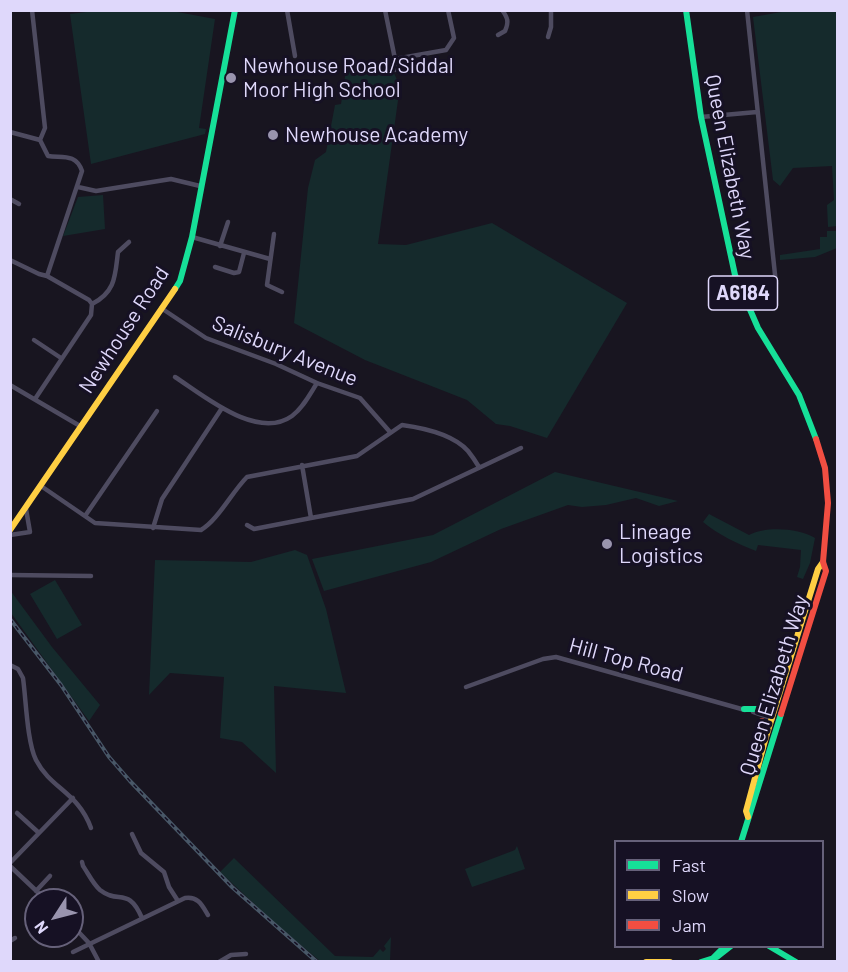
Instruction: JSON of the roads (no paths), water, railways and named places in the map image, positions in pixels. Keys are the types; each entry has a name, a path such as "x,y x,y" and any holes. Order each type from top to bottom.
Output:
{"main road":[{"name":"Newhouse Road","path":"10,530 180,281 192,237 235,10"},
{"name":"Queen Elizabeth Way","path":"686,10 701,117 735,275 758,328 799,395 825,468 828,503 823,562 826,571 742,840"},
{"name":"Queen Elizabeth Way","path":"748,817 746,811 765,737 818,569 823,562"},
{"path":"744,709 761,711 778,698"},
{"path":"762,721 765,726 765,737"},
{"path":"778,949 796,962"},
{"path":"701,962 712,959 724,950"},
{"path":"646,962 669,962"}],"street":[{"path":"32,10 45,128 40,140"},
{"path":"287,10 295,56"},
{"path":"385,10 395,70"},
{"path":"394,59 446,50 454,38 448,10"},
{"path":"502,10 508,18 505,31 507,38"},
{"path":"548,37 551,27 551,10"},
{"path":"747,10 776,284"},
{"path":"498,35 505,31"},
{"path":"701,117 757,112"},
{"path":"10,132 40,140 48,156 68,156 80,164 82,171 47,276"},
{"path":"78,187 96,191 171,179 200,186"},
{"path":"10,199 19,204"},
{"path":"220,246 228,222"},
{"path":"274,234 267,285 282,292"},
{"path":"192,237 270,259"},
{"path":"92,304 102,298 116,278 118,255 129,242"},
{"path":"112,251 118,255"},
{"path":"215,267 234,273 239,272 244,253"},
{"path":"10,260 47,276 89,300 92,304 91,315 35,399"},
{"name":"Salisbury Avenue","path":"160,308 206,338 360,399 390,432"},
{"path":"34,340 61,358"},
{"path":"175,376 222,408 256,422 268,424 280,422 293,415 317,383"},
{"path":"10,385 80,426"},
{"path":"153,528 162,499 222,408"},
{"path":"85,516 156,411"},
{"path":"41,486 95,523 201,530 210,525 234,490 247,477 357,456 402,425 422,428 453,440 468,450 479,467"},
{"path":"247,525 254,529 413,499 521,448"},
{"path":"302,465 311,518"},
{"name":"Newhouse Road","path":"10,535 30,532 26,509"},
{"path":"10,575 91,576"},
{"name":"Hill Top Road","path":"466,687 543,658 556,657 744,709 779,724"},
{"path":"10,665 20,672 23,678 32,750 37,762 82,808 91,828"},
{"name":"Hill Top Road","path":"744,709 762,721 771,721"},
{"path":"33,888 10,864 73,798"},
{"path":"17,813 39,833"},
{"path":"132,834 141,853 164,872 169,887 178,901"},
{"path":"82,862 98,888 108,894 129,899 136,906 142,918"},
{"path":"39,888 50,876"},
{"path":"74,952 189,897 195,898 208,915"},
{"path":"84,938 99,962"},
{"path":"219,962 231,955 246,954"}],"railway":[{"path":"10,619 61,685 109,757 130,781 232,887 317,962"}],"place":[{"name":"Newhouse Road/Siddal Moor High School","path":"231,78"},
{"name":"Newhouse Academy","path":"273,135"},
{"name":"Lineage Logistics","path":"607,544"}]}
